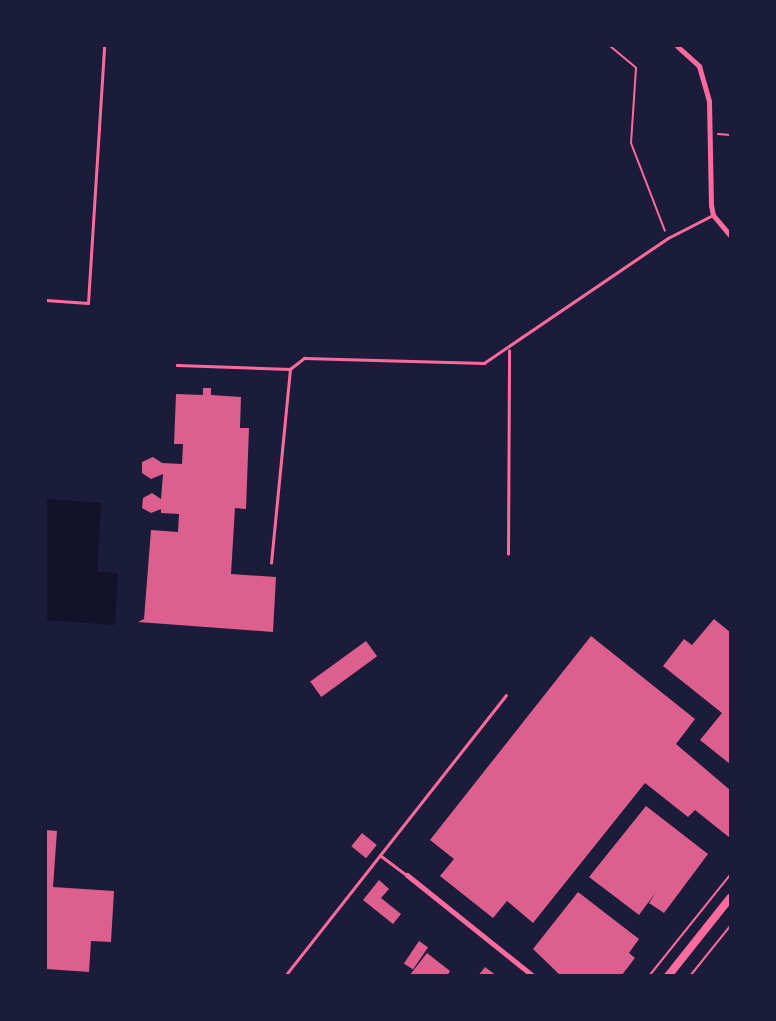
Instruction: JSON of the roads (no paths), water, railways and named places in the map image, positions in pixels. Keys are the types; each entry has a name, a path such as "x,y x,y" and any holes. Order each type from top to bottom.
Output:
{"main road":[{"path":"668,975 730,898"}],"street":[{"path":"677,46 699,66 709,101 713,215 730,235"},
{"path":"407,875 533,975"}],"lane":[{"path":"46,300 88,303 104,46"},
{"path":"177,365 290,369 304,358 484,363 509,349 668,238 713,215"},
{"path":"509,349 509,554"},
{"path":"271,563 290,369"},
{"path":"285,975 506,695"},
{"path":"380,855 407,875"}]}
